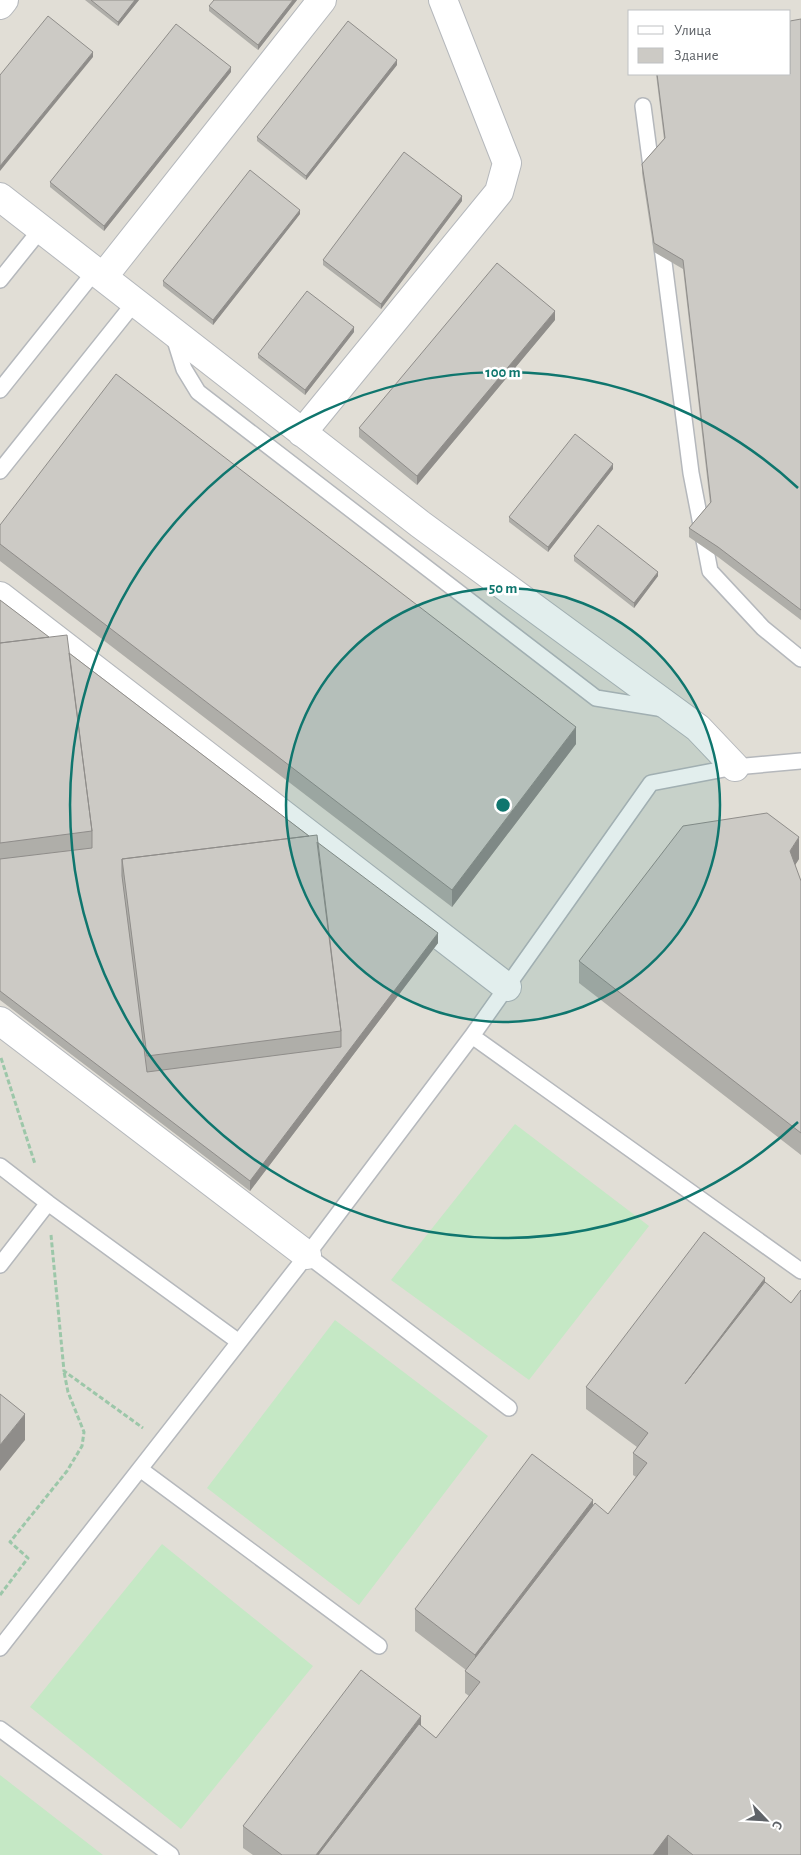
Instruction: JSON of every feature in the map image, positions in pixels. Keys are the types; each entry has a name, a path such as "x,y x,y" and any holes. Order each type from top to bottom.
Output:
{"street":[{"path":"0,6 4,0"},
{"path":"99,274 322,0"},
{"path":"302,432 498,192 507,162 443,0"},
{"path":"0,197 420,524 698,728 735,767"},
{"path":"0,596 507,987"},
{"path":"0,1021 307,1254"}],"lane":[{"path":"643,106 654,186"},
{"path":"659,225 691,473 710,571 763,628 801,659"},
{"path":"0,280 41,229"},
{"path":"0,390 99,274"},
{"path":"0,471 135,302"},
{"path":"172,330 184,368 198,392 596,698 675,711"},
{"path":"0,1648 307,1254 472,1036 652,783 735,767 801,761"},
{"path":"472,1036 801,1271"},
{"path":"0,1166 239,1342"},
{"path":"0,1265 48,1203"},
{"path":"307,1254 509,1408"},
{"path":"140,1469 379,1646"},
{"path":"0,1729 171,1855"}],"path":[{"path":"0,1055 48,1203 64,1371 68,1392 84,1432 82,1446 68,1471 10,1542 28,1558 0,1594"},
{"path":"64,1371 161,1442"}],"shaded area":[{"path":"0,0 801,0 801,1855 0,1855"}],"green space":[{"path":"515,1124 649,1226 529,1380 391,1280"},
{"path":"335,1320 488,1436 359,1605 207,1488"},
{"path":"162,1544 313,1666 181,1829 30,1707"},
{"path":"0,1775 103,1855 0,1855"}],"building":[{"path":"91,0 135,0 118,22"},
{"path":"214,0 293,0 258,45 209,6"},
{"path":"48,16 93,52 0,166 0,75"},
{"path":"801,19 801,610 718,547 689,528 711,502 683,260 654,243 642,164 665,138 657,75 791,75 791,21"},
{"path":"348,21 397,60 306,176 257,137"},
{"path":"176,24 231,67 104,226 50,182"},
{"path":"404,152 462,196 381,304 323,260"},
{"path":"250,170 300,210 213,320 163,281"},
{"path":"497,263 555,311 417,476 359,428"},
{"path":"307,291 354,327 305,390 258,354"},
{"path":"116,374 576,727 452,890 0,544 0,525"},
{"path":"575,434 613,464 548,547 509,517"},
{"path":"598,525 658,572 634,603 574,556"},
{"path":"0,600 49,637 0,643"},
{"path":"67,635 92,831 0,843 0,643"},
{"path":"69,653 309,836 122,859 122,876 147,1072 341,1047 341,1031 317,842 438,933 250,1181 0,991 0,859 92,848 92,831"},
{"path":"767,813 799,837 790,851 801,881 801,1133 579,961 683,826"},
{"path":"317,835 341,1031 147,1056 122,859"},
{"path":"704,1232 765,1278 685,1384 765,1282 791,1303 801,1290 801,1855 693,1855 668,1835 653,1855 318,1855 419,1724 436,1738 480,1682 465,1671 595,1503 608,1514 647,1463 633,1453 648,1433 586,1387"},
{"path":"0,1394 25,1414 0,1445"},
{"path":"532,1454 593,1500 475,1655 415,1609"},
{"path":"361,1670 421,1716 316,1855 282,1855 243,1826"}]}
